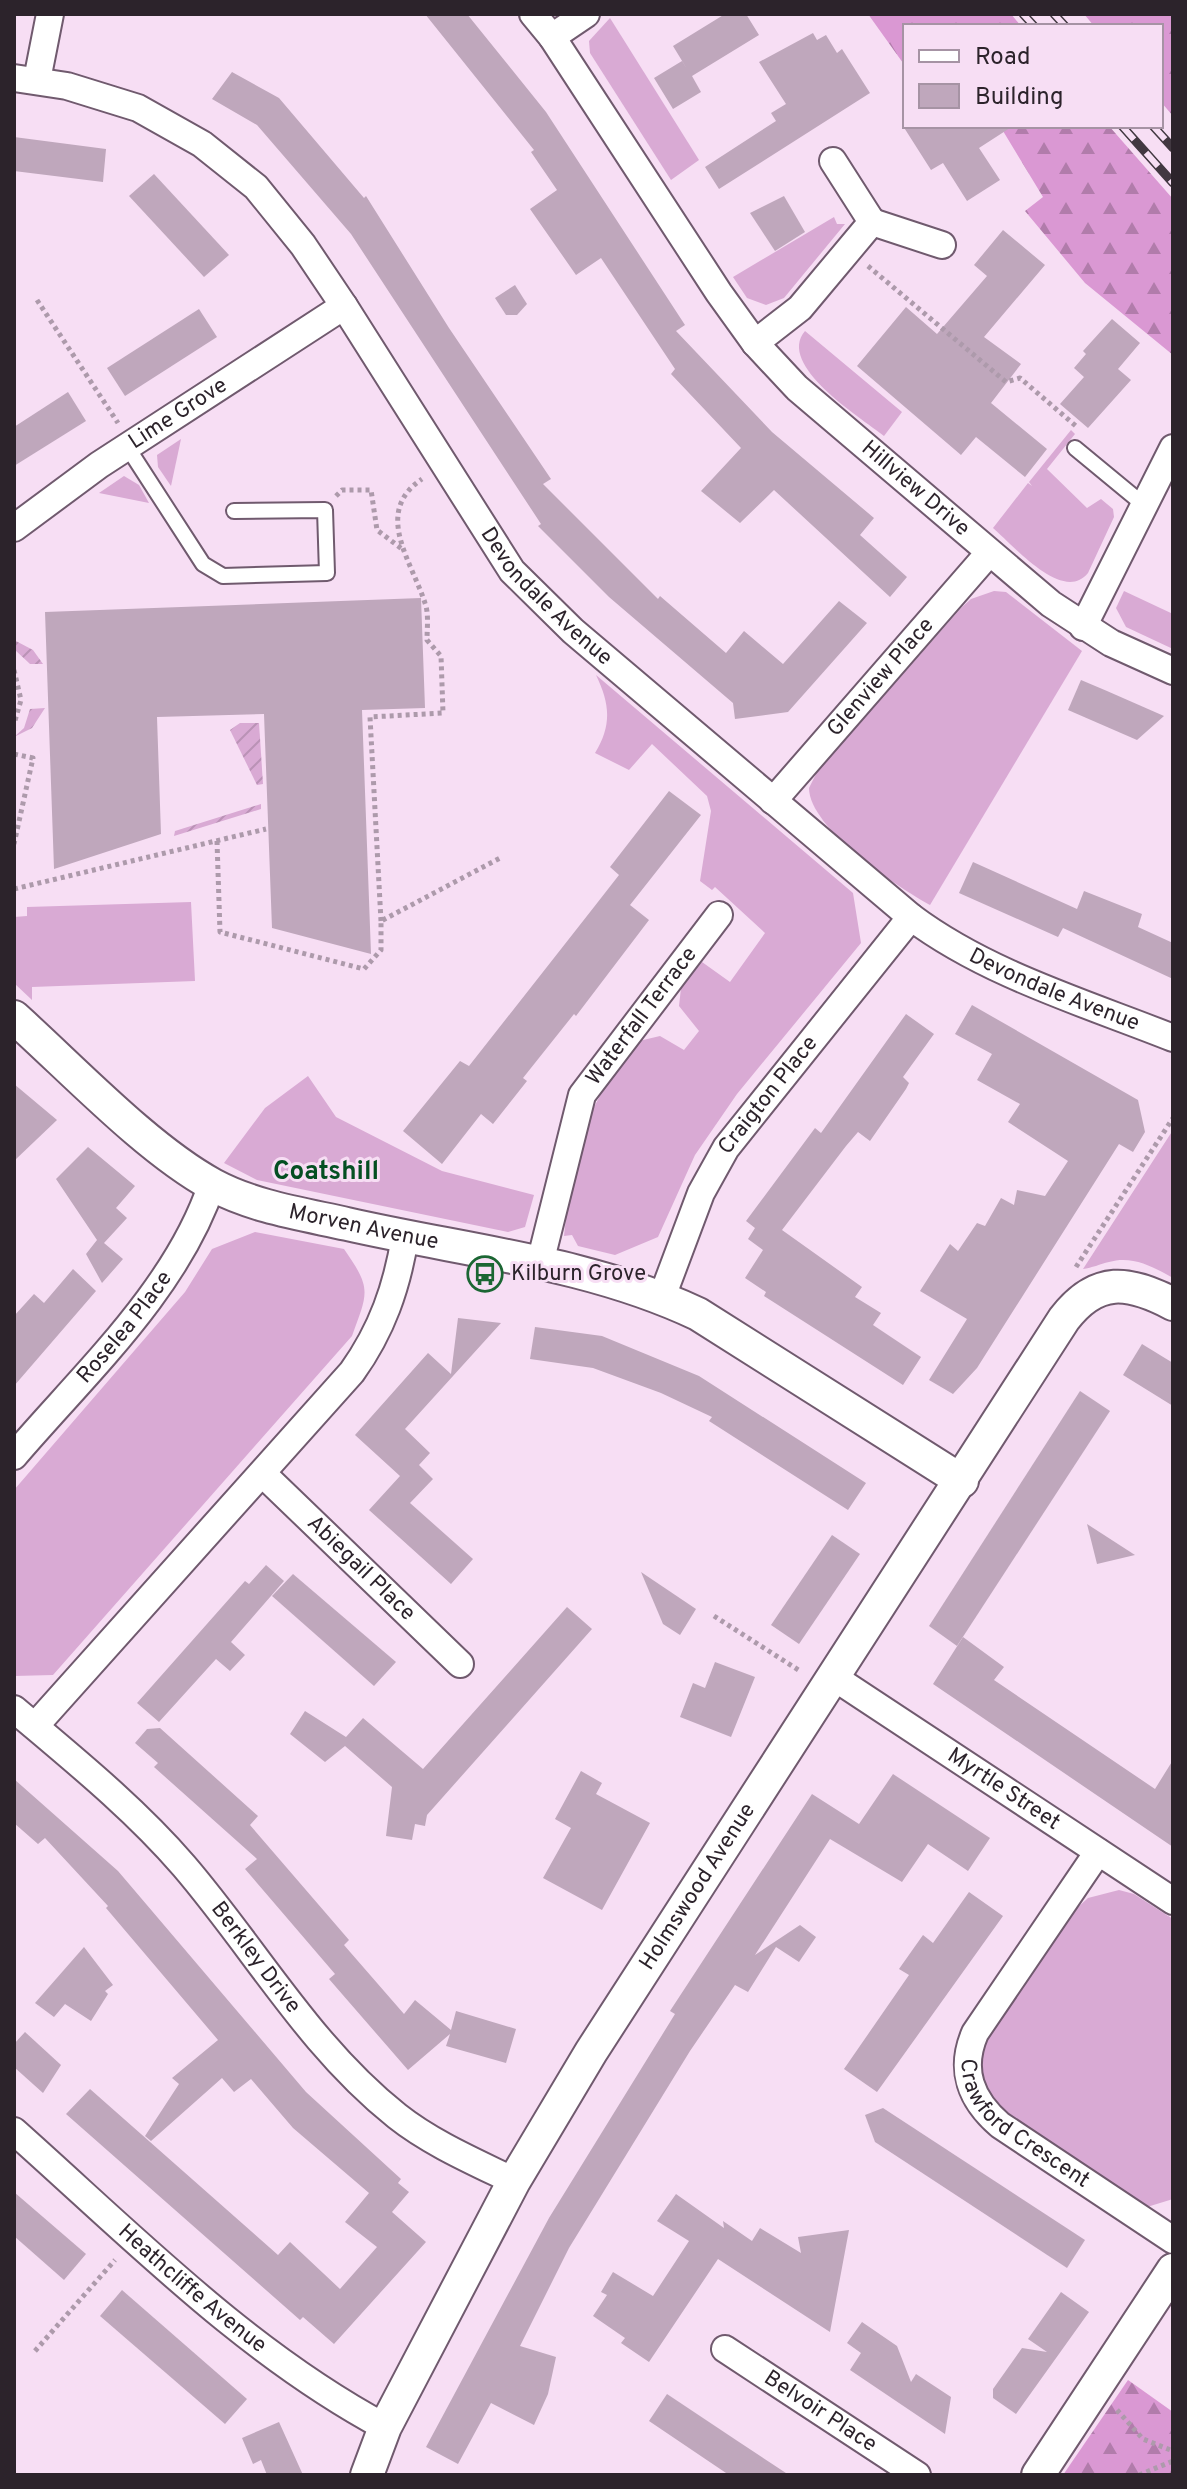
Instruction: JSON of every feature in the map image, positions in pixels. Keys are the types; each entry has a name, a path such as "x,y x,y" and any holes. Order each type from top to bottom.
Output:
{"street":[{"path":"25,79 50,14"},
{"name":"Hillview Drive","path":"533,14 552,37 719,293 755,343 797,388 989,553 1083,627 1173,671"},
{"path":"552,37 586,14"},
{"name":"Devondale Avenue","path":"25,79 80,89 138,108 172,125 222,159 278,211 344,306 512,571 573,631 911,917 941,939 982,959 1173,1038"},
{"path":"833,161 872,222 942,245"},
{"path":"755,343 800,308 872,222"},
{"name":"Lime Grove","path":"14,528 42,504 344,306"},
{"path":"1083,627 1173,448"},
{"name":"Glenview Place","path":"773,801 989,553"},
{"name":"Waterfall Terrace","path":"540,1263 582,1095 719,915"},
{"name":"Craigton Place","path":"662,1297 701,1193 726,1148 911,917"},
{"name":"Morven Avenue","path":"14,1017 173,1158 212,1184 271,1207 592,1274 662,1297 698,1314 962,1481"},
{"name":"Roselea Place","path":"14,1456 160,1285 186,1248 212,1184"},
{"path":"35,1726 263,1474 371,1345 386,1314 405,1237"},
{"name":"Holmswood Avenue","path":"367,2475 385,2427 514,2181 669,1928 831,1683 1064,1319 1075,1305 1105,1288 1125,1285 1143,1289 1173,1304"},
{"name":"Abiegail Place","path":"263,1474 460,1664"},
{"name":"Myrtle Street","path":"831,1683 1173,1901"},
{"name":"Berkley Drive","path":"14,1709 136,1817 184,1866 291,2008 342,2067 399,2118 514,2181"},
{"name":"Crawford Crescent","path":"1098,1852 975,2033 967,2050 968,2080 984,2111 1000,2125 1173,2240"},
{"name":"Heathcliffe Avenue","path":"14,2131 270,2354 385,2427"},
{"path":"1038,2475 1173,2270"},
{"name":"Belvoir Place","path":"725,2349 917,2475"}],"lane":[{"path":"130,446 203,564 223,576 327,573 325,510 234,511"},
{"path":"1075,448 1144,505"}],"path":[{"path":"849,250 1006,382 1020,378 1086,435 1075,448"},
{"path":"37,300 130,446"},
{"path":"217,841 220,932 364,969 381,950 370,717 443,713 441,656 427,640 427,606 403,549 398,507 406,490 422,479"},
{"path":"325,510 342,490 371,490 377,530 403,549"},
{"path":"14,670 21,700 14,724"},
{"path":"14,754 33,758 14,844"},
{"path":"14,889 266,829"},
{"path":"381,921 502,857"},
{"path":"1072,1273 1173,1118"},
{"path":"714,1616 831,1683"},
{"path":"35,2351 134,2238"},
{"path":"1097,2386 1143,2439 1173,2451"},
{"path":"1139,2475 1173,2461"}],"shaded area":[{"path":"610,18 699,160 671,180 590,53 589,41"},
{"path":"834,217 837,224 845,224 784,298 766,305 747,298 733,277"},
{"path":"805,331 902,412 884,436 841,403 811,374 802,359 799,344"},
{"path":"1071,430 1075,434 1047,469 1087,508 1101,499 1113,509 1114,517 1088,573 1078,581 1066,582 1039,569 993,528 1028,483 1032,486 1029,482"},
{"path":"181,439 171,486 158,467 157,455"},
{"path":"124,476 139,485 149,503 99,493"},
{"path":"994,591 1006,592 1082,651 930,905 877,871 839,838 823,821 813,804 809,788 818,770 962,607 971,599"},
{"path":"1124,591 1173,614 1173,649 1126,627 1116,608"},
{"path":"14,640 33,650 43,664 30,664 14,649"},
{"path":"596,675 853,893 861,943 737,1094 695,1155 658,1237 615,1255 578,1246 572,1235 564,1236 567,1208 592,1111 607,1082 639,1041 660,1036 684,1050 699,1031 679,1006 681,988 702,962 730,982 765,933 715,887 712,890 700,881 711,811 707,796 652,744 629,770 595,753 604,733 607,714"},
{"path":"45,708 32,728 14,737 24,728 30,709"},
{"path":"240,723 259,723 263,784 257,785 230,730"},
{"path":"261,804 261,809 174,836 175,831"},
{"path":"191,902 195,981 32,987 32,1000 14,983 14,917 27,916 27,907"},
{"path":"308,1076 336,1117 442,1171 534,1195 525,1227 508,1232 257,1180 224,1163 265,1108"},
{"path":"1173,1130 1173,1278 1150,1266 1126,1260 1083,1269"},
{"path":"255,1232 344,1249 359,1273 364,1291 352,1336 53,1675 14,1676 14,1490 185,1292 212,1249"},
{"path":"1119,1890 1134,1894 1173,1919 1173,2199 1147,2207 994,2106 984,2095 979,2052 1076,1909 1088,1898"}],"green space":[{"path":"868,14 1011,14 1019,24 903,24 903,63"},
{"path":"1084,14 1173,14 1173,116 1163,104 1163,24 1092,24"},
{"path":"1001,128 1111,128 1173,199 1173,355 1085,283 1025,211 1043,197"},
{"path":"1128,2380 1173,2412 1173,2475 1063,2475"}],"building":[{"path":"425,14 467,14 546,112 685,325 676,331 772,432 874,518 860,535 907,577 890,597 774,490 740,523 701,491 741,448 671,374 675,369 601,258 576,275 530,209 557,190 531,152 534,150"},
{"path":"725,14 746,14 759,35 692,76 701,92 673,109 654,78 682,61 687,69 673,46"},
{"path":"813,33 817,40 826,35 837,53 842,49 870,93 719,189 705,167 776,121 771,113 786,104 759,62"},
{"path":"232,72 279,98 364,198 366,196 449,328 551,479 543,484 658,599 660,596 726,653 744,631 783,664 839,601 867,623 788,712 735,719 733,703 609,597 538,526 541,524 351,234 257,125 212,99"},
{"path":"904,128 1010,128 979,148 1000,180 967,201 943,163 931,170"},
{"path":"14,137 106,149 103,182 14,171"},
{"path":"154,174 229,255 204,277 129,196"},
{"path":"784,196 805,232 775,251 750,213"},
{"path":"1003,230 1045,265 984,337 1021,364 991,403 1047,449 1025,477 976,437 961,455 857,366 906,307 937,334 987,276 974,265"},
{"path":"515,285 527,304 517,315 506,315 495,298"},
{"path":"199,309 217,337 125,396 107,368"},
{"path":"1112,319 1140,343 1118,369 1131,380 1088,428 1060,404 1084,377 1074,368 1086,354 1083,351"},
{"path":"68,392 86,421 14,466 14,427"},
{"path":"421,598 425,708 362,710 371,954 272,928 264,714 157,717 161,834 54,869 45,612"},
{"path":"1081,680 1164,716 1137,740 1068,710"},
{"path":"669,791 701,815 630,905 649,920 576,1016 574,1014 523,1078 527,1081 493,1124 481,1114 442,1164 403,1131 460,1061 469,1066 594,907 619,875 610,867"},
{"path":"973,862 1077,909 1084,891 1142,914 1138,927 1173,943 1173,979 1063,928 1058,937 959,893"},
{"path":"972,1005 1138,1100 1145,1132 1133,1152 1119,1144 977,1368 953,1394 929,1380 967,1319 920,1291 950,1244 958,1251 977,1223 985,1226 1001,1198 1014,1205 1017,1190 1045,1196 1068,1161 1008,1122 1020,1104 977,1080 992,1054 955,1034"},
{"path":"906,1014 934,1034 903,1077 909,1083 906,1089 870,1141 858,1132 782,1230 862,1287 855,1297 881,1313 873,1325 921,1357 903,1385 764,1296 766,1292 745,1278 763,1250 748,1239 755,1228 746,1221 815,1128 821,1133"},
{"path":"14,1084 57,1120 14,1161"},
{"path":"88,1147 135,1186 116,1208 127,1218 104,1243 123,1259 102,1283 86,1254 97,1240 56,1179"},
{"path":"73,1269 96,1291 14,1386 14,1316 34,1294 44,1303"},
{"path":"458,1318 501,1323 405,1429 430,1453 419,1465 433,1479 410,1503 473,1559 451,1584 369,1510 400,1476 355,1435 428,1353 451,1374"},
{"path":"535,1327 602,1336 699,1376 866,1483 848,1510 709,1421 712,1417 661,1393 593,1368 530,1359"},
{"path":"1142,1344 1173,1363 1173,1406 1123,1375"},
{"path":"1080,1391 1110,1411 957,1646 929,1626"},
{"path":"1087,1524 1135,1555 1097,1564"},
{"path":"832,1535 860,1554 799,1644 771,1625"},
{"path":"266,1565 284,1581 231,1642 245,1655 230,1671 216,1659 159,1722 137,1703 245,1581 249,1584"},
{"path":"641,1572 696,1609 680,1635 663,1624"},
{"path":"293,1574 396,1662 374,1686 272,1596"},
{"path":"567,1607 592,1629 427,1815 425,1826 415,1824 412,1840 386,1836 392,1787 345,1746 325,1762 290,1734 305,1711 346,1737 363,1718 423,1769"},
{"path":"963,1637 1004,1667 994,1680 1155,1789 1173,1760 1173,1847 933,1684"},
{"path":"715,1662 755,1677 731,1737 680,1717 693,1683 705,1688"},
{"path":"160,1728 258,1816 250,1825 349,1940 344,1945 404,2014 415,2000 451,2030 456,2011 516,2029 506,2063 446,2046 450,2034 408,2070 329,1979 335,1974 245,1869 257,1859 154,1767 158,1763 135,1743 147,1729"},
{"path":"581,1771 602,1783 596,1794 650,1823 602,1910 543,1878 571,1828 555,1819"},
{"path":"893,1774 990,1838 968,1871 928,1844 902,1882 830,1839 755,1955 800,1925 816,1937 799,1962 776,1947 748,1992 735,1985 690,2051 569,2248 520,2346 556,2357 548,2394 534,2425 491,2403 458,2464 426,2447 549,2218 675,2014 670,2011 812,1794 859,1824"},
{"path":"14,1779 118,1871 306,2092 401,2179 398,2183 409,2192 392,2212 426,2242 334,2344 303,2317 300,2320 66,2114 90,2089 278,2255 290,2242 340,2289 377,2247 345,2222 369,2193 293,2128 251,2079 234,2092 222,2078 151,2141 145,2136 179,2084 172,2078 218,2040 106,1908 108,1906 45,1838 38,1844 14,1823"},
{"path":"969,1892 1003,1916 877,2092 844,2069 909,1975 899,1969 923,1935 933,1943"},
{"path":"84,1947 113,1985 105,1991 108,1994 91,2021 65,2004 54,2017 35,2003"},
{"path":"25,2032 61,2065 43,2093 14,2067 14,2044"},
{"path":"883,2108 1085,2240 1067,2268 875,2142 865,2115"},
{"path":"14,2192 86,2254 64,2280 14,2236"},
{"path":"676,2194 724,2228 723,2221 752,2241 760,2228 801,2253 798,2237 849,2230 830,2332 718,2259 649,2362 621,2343 625,2338 593,2316 607,2295 601,2292 613,2272 653,2296 689,2241 657,2221"},
{"path":"122,2290 247,2399 225,2424 100,2316"},
{"path":"1061,2292 1089,2312 1016,2414 993,2398 993,2389 1022,2348 1047,2352 1028,2339"},
{"path":"862,2322 897,2346 911,2382 916,2374 951,2397 945,2434 850,2370 861,2353 847,2343"},
{"path":"667,2394 789,2475 729,2475 649,2421"},
{"path":"279,2422 303,2475 267,2475 261,2460 253,2464 242,2438"}],"railway":[{"path":"1023,14 1032,24"},
{"path":"1054,14 1063,24"},
{"path":"1124,128 1173,183"},
{"path":"1155,128 1173,148"}],"place":[{"name":"Kilburn Grove","path":"485,1274"}],"district":[{"name":"Coatshill","path":"326,1172"}]}
